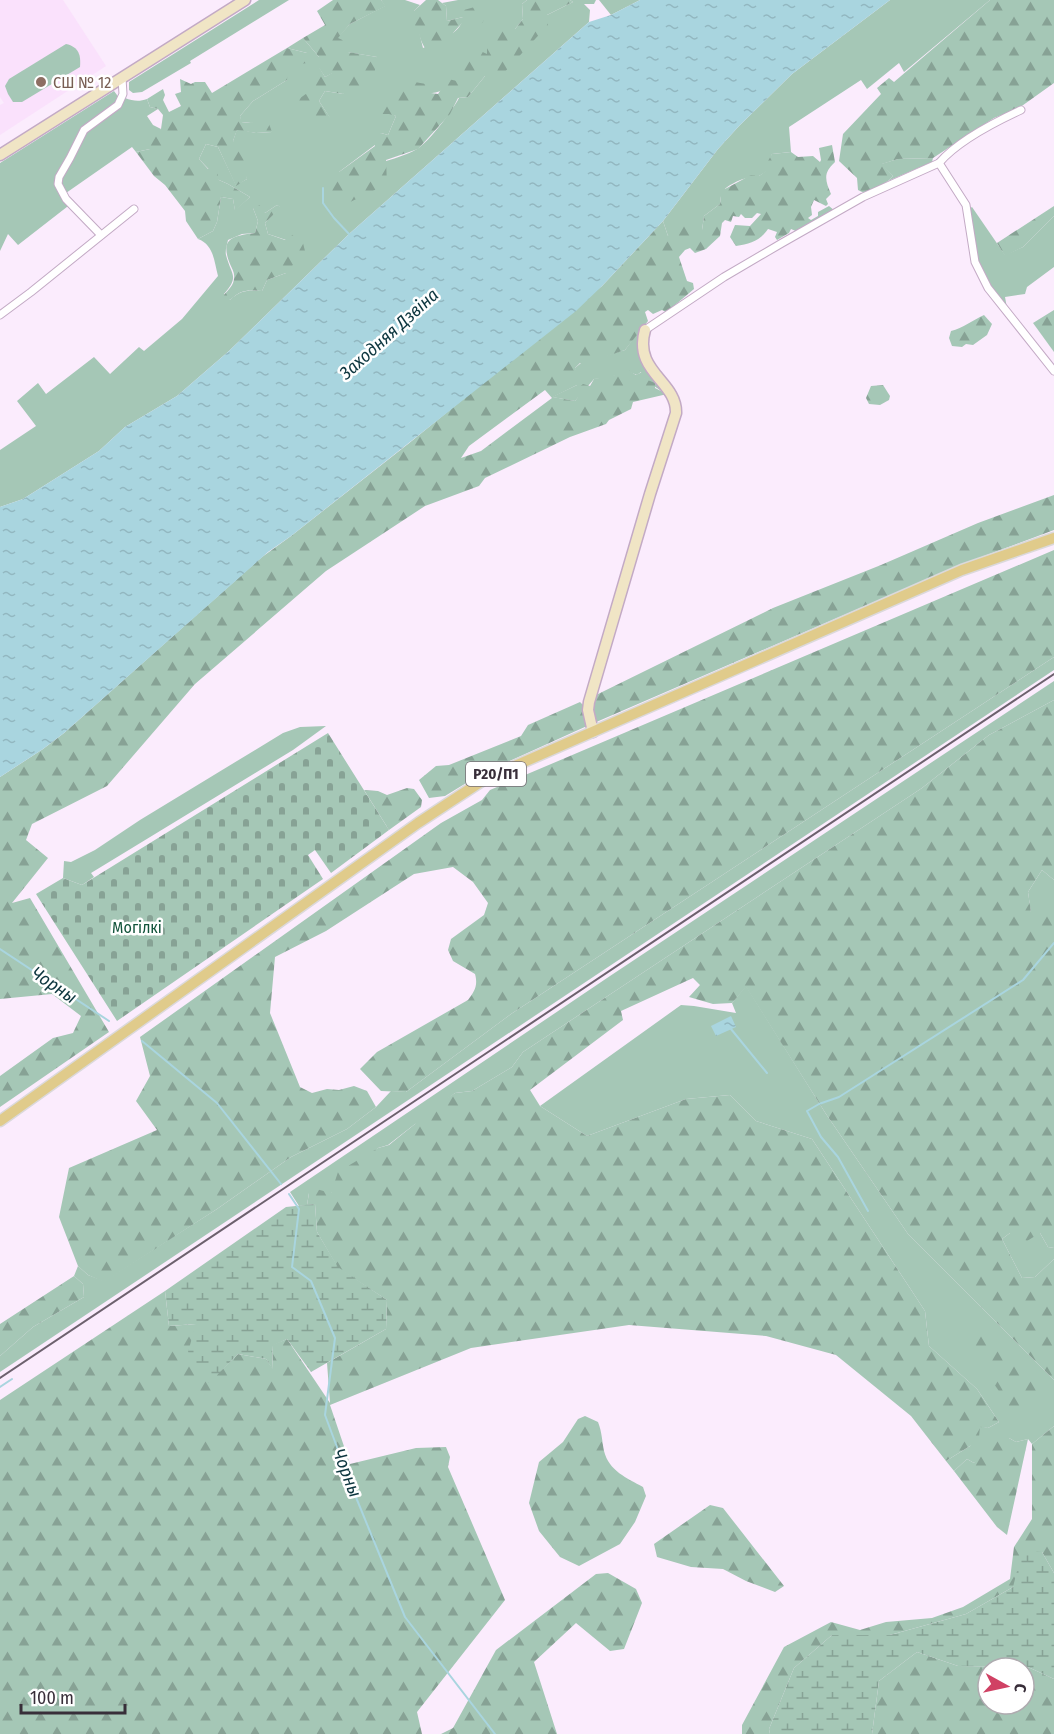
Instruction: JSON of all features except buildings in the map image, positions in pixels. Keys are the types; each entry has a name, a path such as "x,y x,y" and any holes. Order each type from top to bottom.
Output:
{"main road":[{"name":"Р20/П1","path":"0,1121 433,813 485,779 962,570 1054,538"}],"street":[{"path":"0,155 245,0"},
{"path":"101,235 66,199 58,184 59,177 84,130 118,105 123,94 122,78"},
{"path":"593,732 588,710 589,702 676,413 672,394 650,368 645,356 643,339 645,330 724,277 782,243 863,198 939,163 946,154 997,121 1021,110"},
{"path":"939,163 966,205 975,262 988,288 1054,371"},
{"path":"0,315 134,209"}],"shaded area":[{"name":"СШ № 12","path":"0,0 63,0 106,66 0,135 0,105 4,103 0,97"}],"green space":[{"path":"259,0 289,0 142,92 133,93 129,90 129,82"},
{"path":"333,0 381,0 386,6 350,24 338,38 349,43 348,52 377,57 373,83 343,94 325,91 319,101 330,118 332,127 326,131 297,109 296,101 310,91 304,87 302,79 319,67 325,77 332,73 329,66 339,57 319,57 303,38 325,25 317,11"},
{"path":"381,0 405,0 420,5 414,11 423,48 448,37 461,23 463,17 447,21 446,6 442,3 458,0 527,0 522,4 523,19 487,56 450,86 382,114 389,113 396,116 388,135 381,133 375,145 339,172 389,160 417,149 440,126 459,98 468,97 485,76 547,15 573,2 570,0 596,0 594,4 584,4 590,10 589,22 349,234 229,351 177,396 125,427 99,451 23,499 0,507 0,450 36,426 17,401 38,383 46,394 94,357 110,374 139,347 144,351 182,319 218,276 210,249 198,239 213,231 217,222 221,197 233,199 235,210 250,197 219,180 199,159 206,144 218,147 236,185 247,179 233,141 237,129 256,133 272,132 251,122 241,123 240,116 253,101 287,80 287,66 307,53 287,48 303,38 319,57 340,57 333,73 325,77 319,68 311,91 330,118 319,101 325,91 343,94 377,57 347,52 337,38 350,24 385,6","holes":["277,205 280,207 265,223 268,234 286,240 286,273 267,280 262,291 245,291 230,300 224,294 233,279 226,253 228,240 242,234 255,233 258,221 253,208 265,213"]},
{"path":"426,0 438,0 446,6 447,21 463,17 464,10 478,6 485,10 483,22 473,30 467,29 462,23 453,33 451,46 442,51 430,53 426,50 412,21 414,11"},
{"path":"527,0 570,0 573,2 547,15 548,25 500,77 485,76 468,97 458,98 450,114 418,149 386,160 387,184 342,206 330,208 323,199 339,172 375,146 374,136 381,133 388,135 396,116 382,114 378,109 384,95 409,81 426,84 431,93 438,94 448,79 457,81 457,73 476,49 487,54 487,42 507,27 515,29 523,19 522,4"},
{"path":"599,0 640,0 611,15"},
{"path":"890,0 990,0 904,72 899,63 867,89 861,80 789,127 791,152 772,154 767,171 727,187 722,194 720,204 704,216 702,230 668,236 663,221 718,149 739,126 792,74"},
{"path":"990,0 1054,0 1054,83 1019,108 994,118 933,158 898,159 882,164 893,176 866,194 858,190 857,178 839,161 843,134 881,94 877,88 889,78 894,82"},
{"path":"66,44 74,47 78,52 80,67 22,102 13,102 5,86 9,79"},
{"path":"287,48 307,53 307,63 288,66 287,80 253,101 240,116 242,123 269,124 272,132 256,133 237,130 233,141 244,150 247,179 236,186 218,147 206,144 199,159 208,169 216,167 219,180 250,197 235,211 233,199 221,197 217,222 213,231 198,239 186,221 185,211 136,152 150,149 147,139 161,129 163,115 158,109 150,107 147,99 163,89 165,95 163,100 169,112 181,106 175,94 181,92 180,79 191,84 205,82 212,93"},
{"path":"114,91 123,103 125,98 136,101 147,99 150,107 158,109 147,116 153,125 161,129 150,149 136,152 132,147 66,193 72,203 18,245 8,234 0,251 0,163"},
{"path":"832,145 835,162 828,170 826,177 831,194 826,199 828,204 826,206 814,200 811,207 812,215 808,218 811,220 818,216 818,212 829,206 835,211 798,232 791,229 789,233 777,240 775,237 777,232 768,229 754,241 736,246 730,237 735,225 750,226 761,214 757,213 752,218 745,218 741,214 739,217 733,216 731,222 725,220 722,223 720,236 706,249 695,253 690,248 679,257 687,281 693,283 694,289 673,309 653,314 648,310 645,312 648,321 625,350 584,364 580,363 575,368 579,377 577,385 553,397 575,401 578,397 577,389 583,384 590,386 594,379 615,375 615,369 622,366 636,375 644,372 645,379 655,383 655,388 663,392 663,395 633,402 631,409 609,420 606,424 570,437 485,478 479,486 425,506 326,571 195,684 107,786 32,824 26,840 48,858 12,903 30,898 109,1032 0,1107 0,1076 53,1038 73,1033 81,1016 52,994 0,999 0,777 64,733 262,557 408,444 602,286 663,221 668,236 681,224 695,224 702,230 704,216 720,204 721,196 714,190 717,187 725,189 751,175 759,176 766,171 764,168 772,154 791,152 798,157 813,156 820,162 819,148","holes":["545,390 552,398 481,451 461,458 469,446"]},
{"path":"933,158 932,162 888,181 893,176 881,164 898,159"},
{"path":"260,205 265,213 277,205 281,207 265,223 268,234 285,240 294,234 302,239 305,251 286,273 267,280 262,291 245,291 230,300 224,295 234,281 234,273 227,256 227,244 234,238 255,233 258,221 253,208"},
{"path":"1054,206 1054,216 1023,247 1005,256 997,243"},
{"path":"972,207 1005,255 1023,247 1054,216 1054,267 1027,287 1025,294 1005,297 1007,308 988,283 978,262 969,209"},
{"path":"1054,310 1054,352 1033,323"},
{"path":"984,315 992,324 987,335 973,345 952,346 949,338 951,331"},
{"path":"642,327 642,353 670,395 663,395 663,392 645,380 641,372 637,375 627,371 608,378 594,379 575,401 552,397 577,385 575,368 581,363 625,350"},
{"path":"883,385 890,396 889,400 880,405 869,404 866,398 871,386"},
{"path":"1054,495 1054,530 960,565 594,723 591,703 594,696 773,608 978,523"},
{"path":"1054,550 1054,657 511,1014 406,1092 381,1091 360,1069 377,1052 468,1000 472,994 476,985 475,974 453,961 448,950 451,939 484,915 488,903 473,882 453,867 414,874 326,931 275,957 270,1013 300,1087 312,1093 354,1086 367,1091 376,1107 347,1129 291,1157 217,1209 104,1282 88,1275 78,1266 59,1217 69,1168 157,1130 136,1101 150,1076 140,1037 441,823 482,800 490,790"},
{"path":"1054,657 1054,670 0,1372 0,1356 33,1327 84,1297 83,1284 74,1276 78,1266 88,1275 104,1281 217,1209 291,1157 347,1129 376,1107 391,1091 406,1092 511,1014"},
{"path":"1054,681 1054,700 989,735 922,788 523,1052 512,1067 472,1091 455,1093 388,1145 378,1148 331,1193 309,1193 307,1205 299,1206 290,1192"},
{"path":"1054,700 1054,880 1042,870 1028,892 1031,912 1054,913 1054,1248 1048,1247 1040,1233 1027,1241 1010,1233 1002,1239 1022,1278 1035,1277 1054,1259 1054,1380 908,1234 826,1114 746,987 732,1003 713,1004 689,997 700,985 693,978 621,1011 623,1020 530,1090 540,1106 587,1136 686,1099 730,1095 756,1121 812,1139 925,1311 929,1346 977,1389 999,1422 988,1428 980,1427 979,1437 970,1446 946,1461 911,1416 836,1355 766,1336 629,1325 471,1348 330,1405 350,1464 416,1448 446,1447 450,1457 448,1467 505,1600 417,1712 422,1734 0,1734 0,1400 165,1291 169,1326 196,1324 209,1382 238,1354 266,1359 273,1369 272,1345 287,1339 330,1403 327,1363 386,1329 387,1300 338,1268 317,1232 315,1204 307,1205 309,1193 316,1189 331,1193 338,1172 378,1148 389,1145 415,1124 418,1117 455,1093 472,1091 512,1067 523,1052 922,788 989,735"},
{"path":"580,702 584,706 587,726 481,774 445,796 429,798 419,780 436,766 449,765 521,736 528,725"},
{"path":"326,726 293,750 91,873 94,877 82,885 63,878 64,861 71,862 95,850 283,733 300,727"},
{"name":"Могілкі","path":"328,733 389,830 331,873 315,850 308,855 323,879 117,1021 36,894 63,878 82,885"},
{"path":"407,788 414,789 422,800 421,807 389,830 364,790 378,791 387,795"},
{"path":"1042,870 1054,880 1054,913 1031,913 1028,892"},
{"path":"746,986 826,1114 908,1234 1054,1380 1054,1426 1032,1444 1028,1439 1016,1442 1009,1438 974,1463 967,1459 954,1471 946,1461 970,1446 980,1426 988,1428 999,1422 977,1389 929,1346 925,1311 812,1139 756,1121 730,1095 686,1099 587,1136 540,1106 681,1005 736,1013 732,1003"},
{"path":"315,1204 317,1232 338,1267 387,1300 386,1329 311,1372 287,1339 272,1346 273,1370 266,1359 238,1354 209,1383 188,1352 196,1324 169,1326 165,1291 286,1207"},
{"path":"1010,1233 1040,1233 1048,1247 1054,1248 1054,1259 1035,1277 1022,1278 1002,1239"},
{"path":"74,1276 83,1284 84,1297 33,1327 0,1356 0,1324"},
{"path":"975,1327 988,1328 1044,1385 1043,1392 1019,1409 1011,1409 963,1338"},
{"path":"585,1416 598,1422 606,1458 610,1464 619,1473 643,1487 646,1496 635,1522 620,1544 579,1566 560,1557 539,1531 529,1503 539,1462 563,1442 578,1419"},
{"path":"1054,1426 1054,1573 1042,1552 1013,1587 966,1614 890,1635 832,1635 794,1668 769,1729 770,1734 742,1734 742,1725 784,1647 831,1622 860,1630 886,1622 932,1618 963,1607 1010,1579 1014,1547 1032,1519 1032,1444"},
{"path":"996,1436 1009,1438 1016,1442 1028,1439 1007,1535 997,1527 954,1471 967,1459 974,1463"},
{"path":"710,1505 723,1508 784,1586 775,1592 723,1569 691,1567 657,1557 654,1544"},
{"path":"1022,1551 1042,1552 1054,1573 1054,1679 1036,1671 1036,1656 976,1656 976,1666 958,1666 917,1652 879,1681 872,1734 770,1734 769,1729 794,1668 832,1635 890,1635 966,1614 1013,1587"},
{"path":"608,1573 636,1589 642,1603 624,1649 610,1651 576,1623 534,1662 557,1734 441,1734 453,1728 496,1650 596,1574"},
{"path":"917,1652 958,1666 976,1666 976,1716 1036,1716 1036,1671 1054,1679 1054,1734 872,1734 879,1681"}],"water":[{"name":"Заходняя Дзвіна","path":"640,0 890,0 792,74 739,126 718,149 663,221 576,311 268,552 64,733 0,777 0,507 23,499 99,451 125,427 177,396 229,351 349,234 589,22 611,15"},
{"path":"731,1016 736,1027 716,1036 711,1026"}],"waterway":[{"path":"323,188 323,203 350,235"},
{"path":"868,1211 838,1157 821,1137 807,1111 839,1097 1023,980 1054,943"},
{"name":"Чорны","path":"0,949 109,1021"},
{"path":"731,1029 767,1073"},
{"name":"Чорны","path":"142,1041 217,1103 281,1184"},
{"name":"Чорны","path":"289,1194 299,1209 292,1267 311,1281 335,1338 325,1415 353,1490 405,1617 495,1734"},
{"path":"0,1387 12,1379"}],"railway":[{"path":"0,1378 1054,674"}],"place":[{"name":"СШ № 12","path":"41,82"}]}
